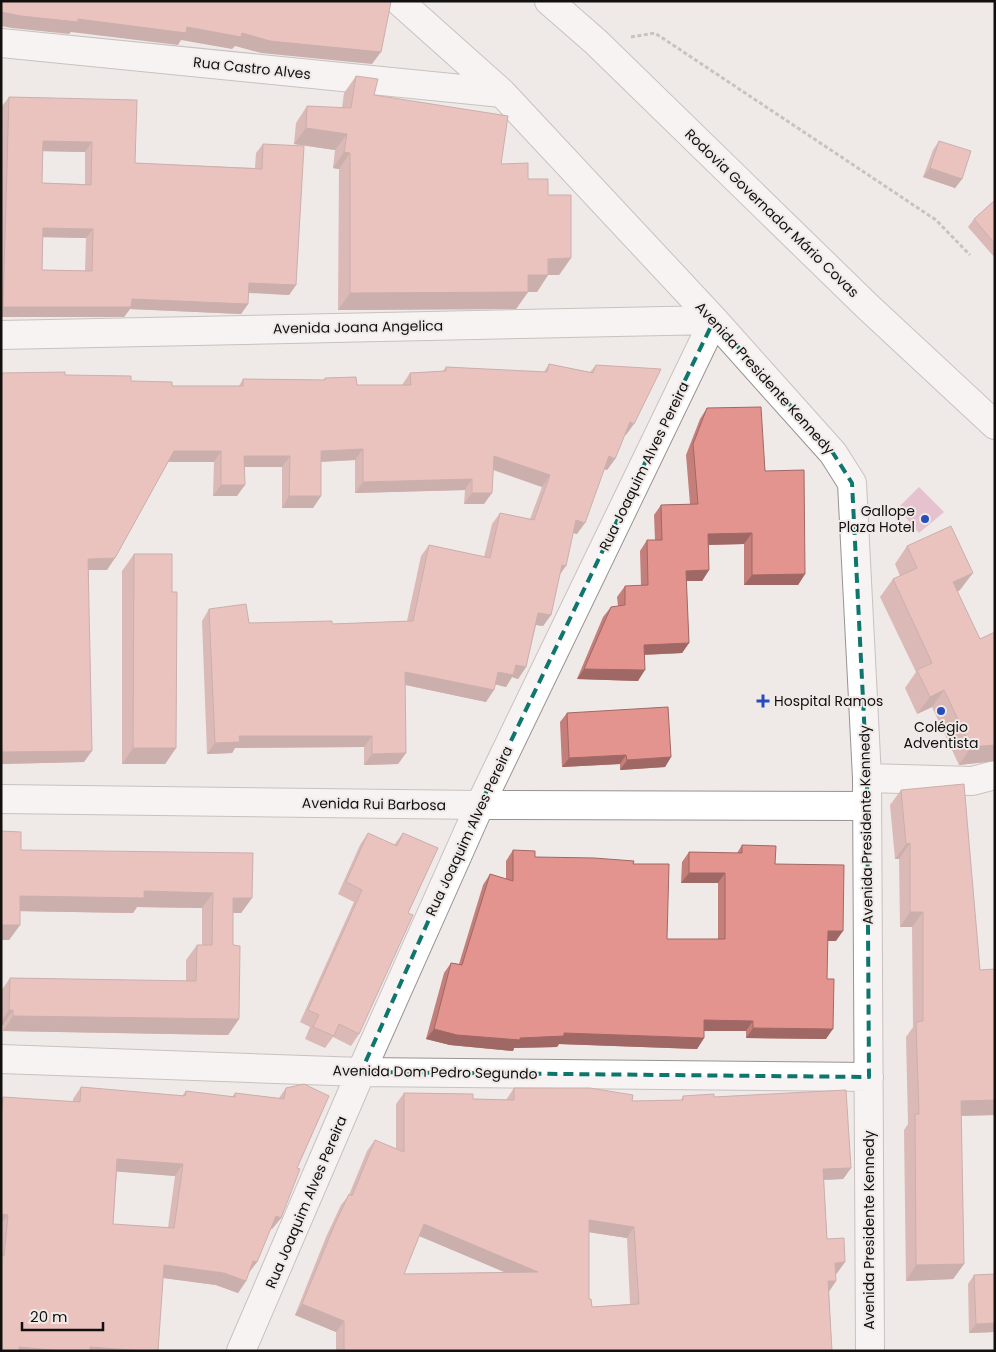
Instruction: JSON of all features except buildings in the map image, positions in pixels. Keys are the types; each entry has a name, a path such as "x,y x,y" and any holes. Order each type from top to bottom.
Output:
{"main road":[{"name":"Avenida Presidente Kennedy","path":"399,1 502,93 714,320 833,452 852,483 867,778 870,1351"},
{"name":"Rodovia Governador Mário Covas","path":"549,1 596,42 866,306 995,425"},
{"name":"Rua Castro Alves","path":"1,43 502,93"},
{"name":"Avenida Joana Angelica","path":"1,335 714,320"},
{"name":"Rua Joaquim Alves Pereira","path":"242,1351 361,1072 480,805 714,320"},
{"path":"867,778 972,781 995,776"},
{"name":"Avenida Rui Barbosa","path":"1,799 480,805 867,806"},
{"name":"Avenida Dom Pedro Segundo","path":"1,1060 361,1072 869,1077"}],"path":[{"path":"596,42 655,33 936,220 970,255"}],"highlighted area":[{"path":"714,320 833,453 852,483 867,778 869,1077 361,1072 480,805"}],"shaded area":[{"path":"919,487 944,512 919,533 898,508"}],"place":[{"name":"Gallope Plaza Hotel","path":"925,519"},
{"name":"Hospital Ramos","path":"763,701"},
{"name":"Colégio Adventista","path":"941,711"}]}
